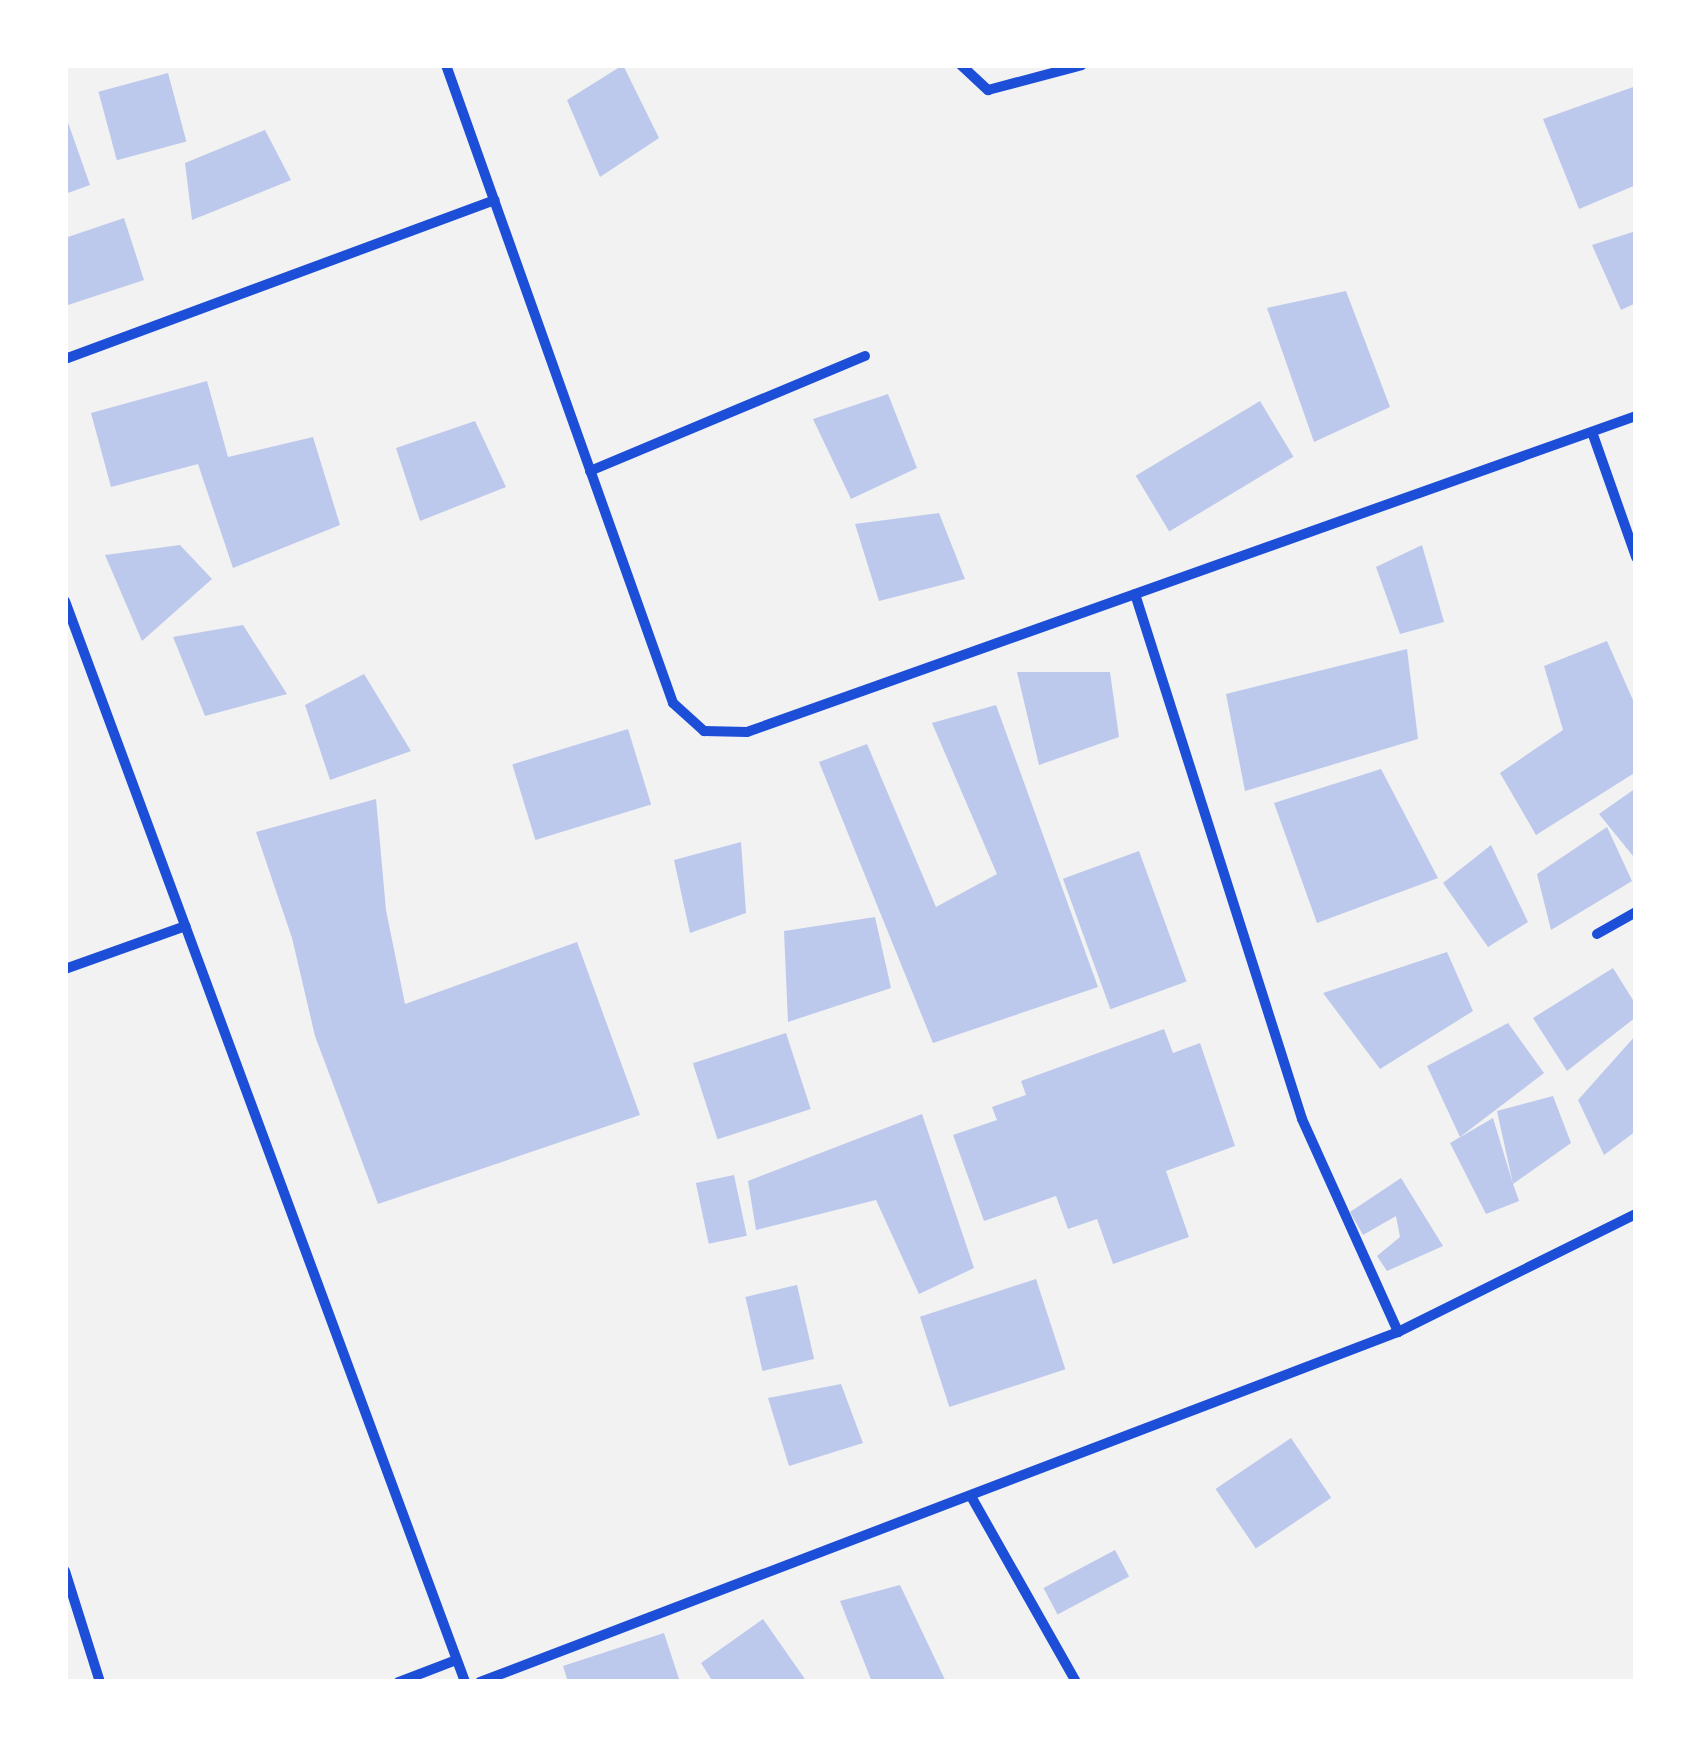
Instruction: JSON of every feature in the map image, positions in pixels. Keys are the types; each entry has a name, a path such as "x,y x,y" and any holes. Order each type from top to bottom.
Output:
{"street":[{"path":"446,65 673,703 704,732 746,732 1636,416"},
{"path":"961,65 988,90 1082,65"},
{"path":"65,359 494,200"},
{"path":"590,471 865,356"},
{"path":"1592,432 1636,556"},
{"path":"1134,594 1302,1119 1398,1332"},
{"path":"65,601 465,1682"},
{"path":"1597,934 1636,912"},
{"path":"65,969 186,926"},
{"path":"480,1682 972,1498 1398,1332 1636,1214"},
{"path":"972,1498 1076,1682"},
{"path":"65,1571 100,1682"},
{"path":"399,1682 456,1660"}],"building":[{"path":"623,65 659,138 600,177 567,100"},
{"path":"168,73 186,142 117,160 98,92"},
{"path":"1636,86 1636,185 1579,209 1543,119"},
{"path":"65,114 90,185 65,194"},
{"path":"265,130 291,180 192,220 185,163"},
{"path":"124,218 144,280 65,306 65,238"},
{"path":"1636,231 1636,303 1621,310 1592,245"},
{"path":"1346,291 1390,407 1314,442 1267,308"},
{"path":"207,381 228,457 313,437 340,525 233,568 198,464 111,487 91,413"},
{"path":"888,394 917,468 851,499 813,419"},
{"path":"1260,401 1293,457 1169,531 1136,476"},
{"path":"475,421 506,487 420,521 396,448"},
{"path":"939,513 965,579 879,601 855,524"},
{"path":"180,545 212,579 142,641 105,555"},
{"path":"1422,545 1444,622 1400,634 1376,567"},
{"path":"243,625 287,694 205,716 173,637"},
{"path":"1607,641 1636,707 1636,772 1536,835 1500,773 1563,730 1544,666"},
{"path":"1407,649 1418,739 1245,791 1226,694"},
{"path":"1017,672 1110,672 1119,737 1039,765"},
{"path":"364,674 411,751 330,780 305,705"},
{"path":"996,705 1098,987 933,1043 819,762 867,744 936,907 997,874 932,723"},
{"path":"628,729 651,805 535,840 512,764"},
{"path":"1381,769 1438,878 1317,923 1274,803"},
{"path":"1636,788 1636,854 1633,856 1599,814"},
{"path":"376,799 386,910 405,1004 577,942 640,1115 378,1204 315,1036 292,938 256,832"},
{"path":"1607,827 1632,881 1551,930 1537,874"},
{"path":"741,842 746,913 690,933 674,860"},
{"path":"1491,845 1528,922 1488,947 1443,883"},
{"path":"1139,851 1187,982 1110,1009 1063,879"},
{"path":"875,917 891,988 788,1022 784,931"},
{"path":"1447,952 1473,1011 1380,1069 1323,993"},
{"path":"1613,968 1636,1005 1636,1017 1567,1071 1533,1018"},
{"path":"1508,1023 1544,1073 1460,1137 1427,1066"},
{"path":"1164,1029 1173,1053 1200,1043 1235,1146 1166,1171 1189,1237 1113,1264 1097,1219 1068,1229 1056,1196 984,1221 953,1135 997,1120 992,1107 1026,1095 1021,1081"},
{"path":"786,1033 811,1109 718,1139 693,1063"},
{"path":"1636,1035 1636,1131 1604,1155 1578,1100"},
{"path":"1553,1096 1571,1143 1513,1184 1497,1111"},
{"path":"922,1114 974,1268 919,1294 876,1200 756,1230 748,1181"},
{"path":"1493,1118 1519,1201 1486,1214 1450,1143"},
{"path":"734,1175 747,1236 709,1244 696,1183"},
{"path":"1401,1178 1443,1246 1387,1271 1377,1256 1400,1237 1396,1216 1363,1235 1350,1212"},
{"path":"1036,1279 1065,1369 949,1407 920,1317"},
{"path":"797,1285 814,1359 762,1371 745,1297"},
{"path":"841,1384 863,1443 789,1466 768,1398"},
{"path":"1291,1438 1331,1498 1256,1549 1216,1489"},
{"path":"1115,1550 1129,1576 1058,1615 1043,1588"},
{"path":"900,1585 946,1682 872,1682 840,1601"},
{"path":"763,1619 807,1682 713,1682 701,1663"},
{"path":"664,1633 680,1682 568,1682 563,1666"}]}
